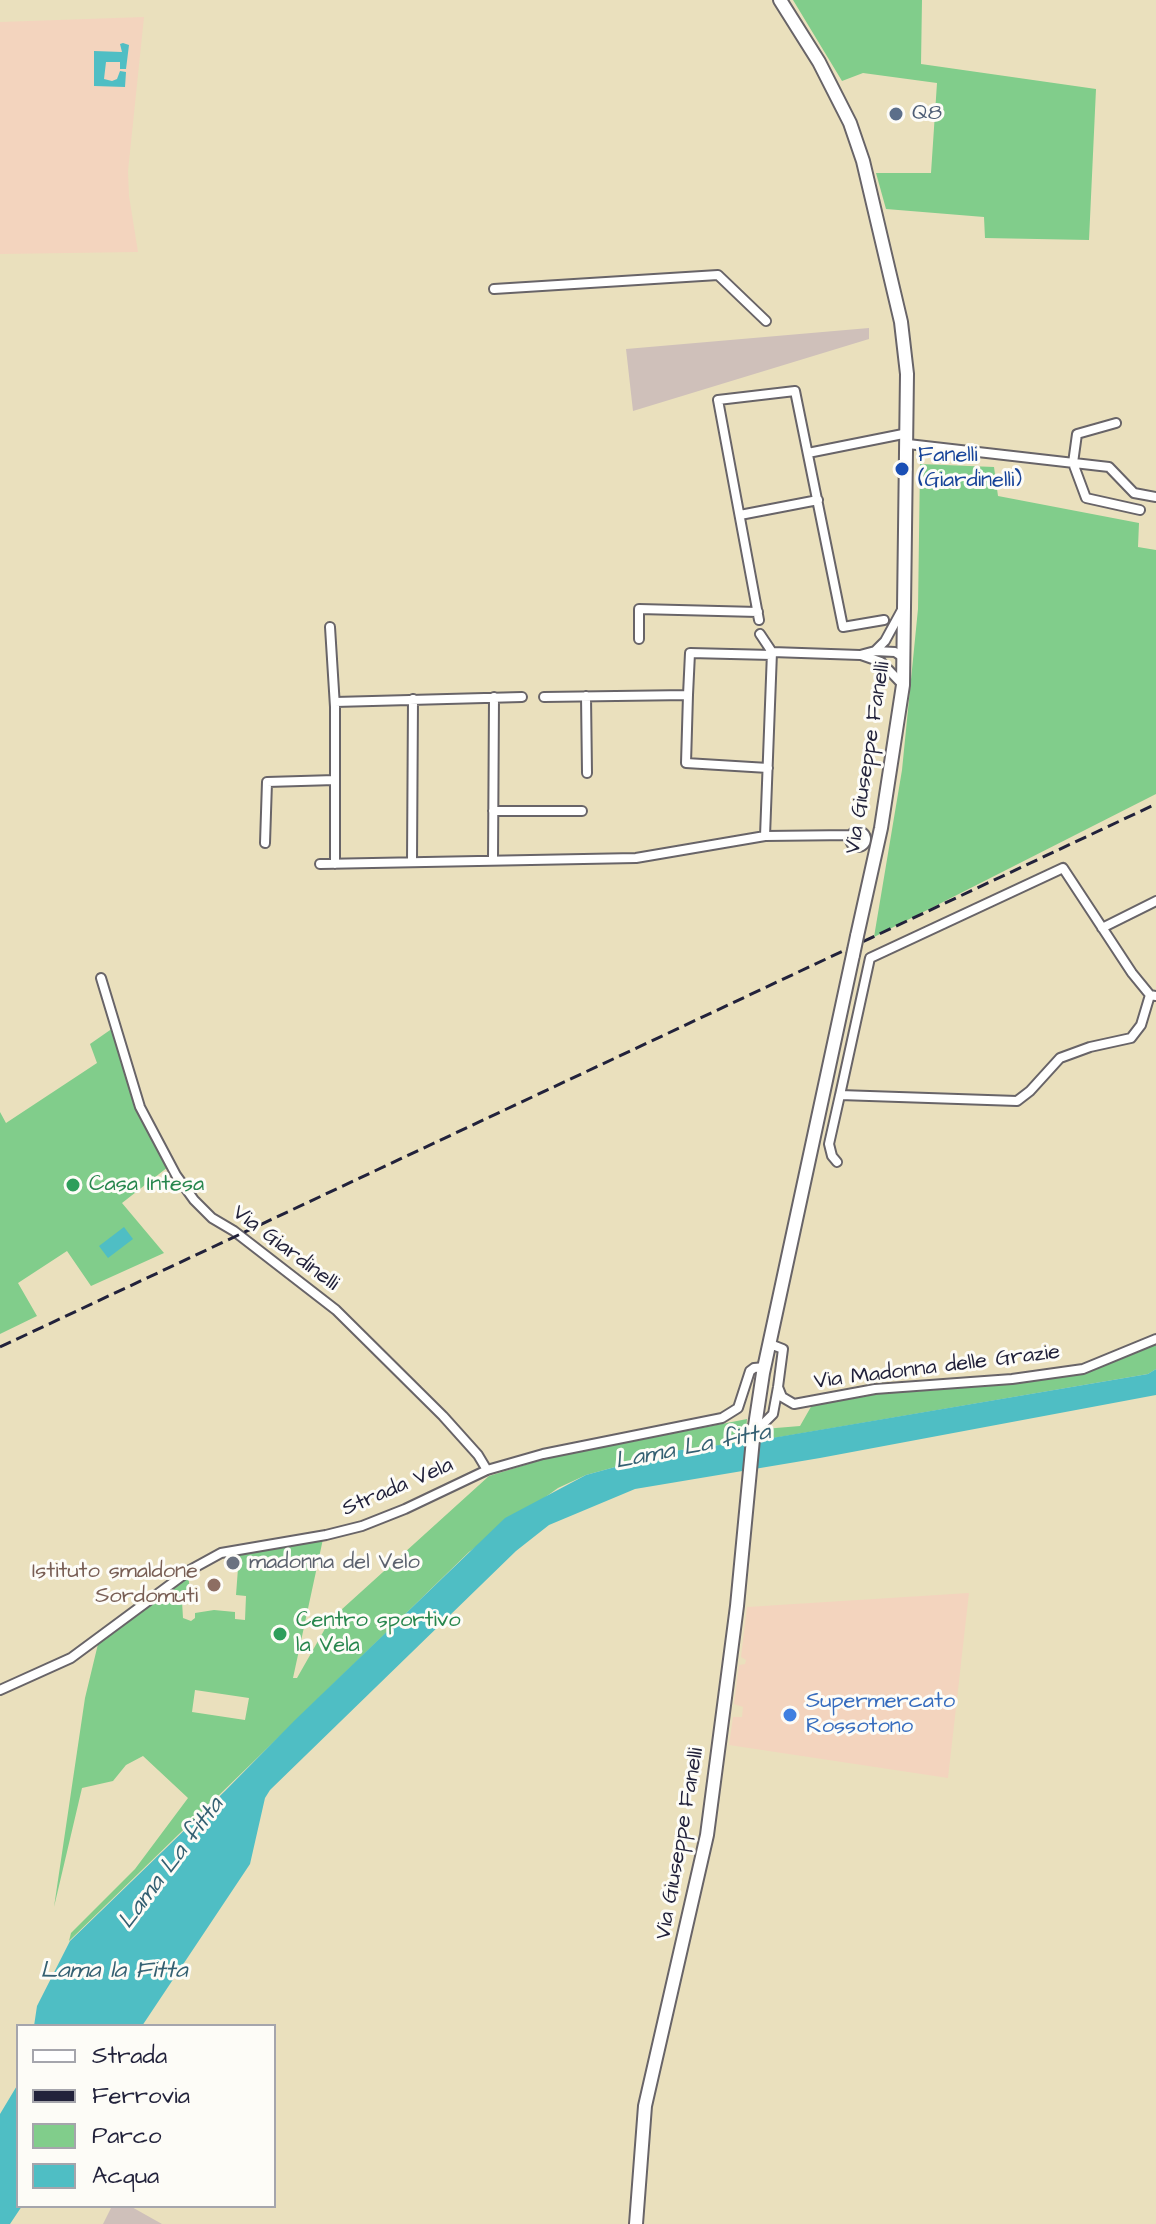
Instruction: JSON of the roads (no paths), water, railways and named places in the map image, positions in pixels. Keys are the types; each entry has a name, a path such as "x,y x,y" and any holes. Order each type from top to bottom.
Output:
{"main road":[{"name":"Via Giuseppe Fanelli","path":"636,2224 645,2106 707,1835 737,1606 753,1439 765,1367 881,828 905,658 908,438 907,374 901,322 863,161 850,123 819,62 780,0"}],"street":[{"path":"494,289 718,275 766,321"},
{"path":"639,639 639,609 758,616 718,400 795,391 843,627 884,620"},
{"path":"1116,423 1077,434 1073,463 1086,498 1140,510"},
{"path":"808,453 908,438 1109,467 1134,493 1156,497"},
{"path":"740,515 818,500"},
{"path":"875,651 885,641 905,604"},
{"path":"330,627 335,702 335,864"},
{"path":"760,634 772,654 765,836"},
{"path":"768,768 686,763 690,653 860,655 875,651 895,652 905,658"},
{"path":"860,655 881,662 896,662 905,658"},
{"path":"881,662 903,685"},
{"path":"544,697 688,695"},
{"path":"586,696 587,773"},
{"path":"493,860 494,697"},
{"path":"335,702 522,697"},
{"path":"412,861 413,699"},
{"path":"335,702 335,864"},
{"path":"265,843 267,782 335,780"},
{"path":"493,811 582,811"},
{"path":"320,864 636,858 765,836 851,835"},
{"path":"837,1162 829,1144 870,958 1063,868 1132,973 1153,995 1141,1025 1131,1038 1090,1047 1060,1058 1017,1101 840,1095"},
{"path":"1102,928 1156,901"},
{"name":"Via Giardinelli","path":"101,978 140,1107 176,1175 194,1200 212,1218 234,1231 336,1310 443,1416 478,1455 487,1470"},
{"name":"Via Madonna delle Grazie","path":"770,1344 783,1349 778,1387 782,1397 794,1404 875,1389 1012,1379 1083,1369 1156,1339"},
{"name":"Strada Vela","path":"0,1690 71,1658 190,1570 221,1553 362,1526 487,1470 543,1454 722,1418 738,1408 750,1371 765,1367"},
{"path":"753,1439 761,1435 764,1423 773,1414 778,1387"}],"water":[{"path":"120,44 129,45 126,69 120,69 120,62 106,62 104,79 112,81 117,79 120,71 126,72 125,87 94,86 94,51 122,52"},
{"path":"124,1227 133,1239 108,1258 99,1246"},
{"name":"Lama la Fitta","path":"1156,1369 1156,1395 635,1489 549,1525 516,1551 270,1790 265,1798 250,1864 143,2024 34,2024 37,2006 70,1941 505,1518 586,1475 673,1451 766,1439 1148,1374"},
{"path":"16,2087 16,2208 21,2208 10,2224 0,2224 0,2114"}],"railway":[{"path":"0,1347 1156,804"}],"place":[{"name":"Q8","path":"896,114"},
{"name":"Fanelli (Giardinelli)","path":"902,469"},
{"name":"Casa Intesa","path":"73,1185"},
{"name":"madonna del Velo","path":"233,1563"},
{"name":"Istituto smaldone Sordomuti","path":"214,1585"},
{"name":"Centro sportivo la Vela","path":"280,1634"},
{"name":"Supermercato Rossotono","path":"790,1715"}],"water label":[{"name":"Lama La fitta","path":"693,1448"},
{"name":"Lama La fitta","path":"172,1864"}]}
